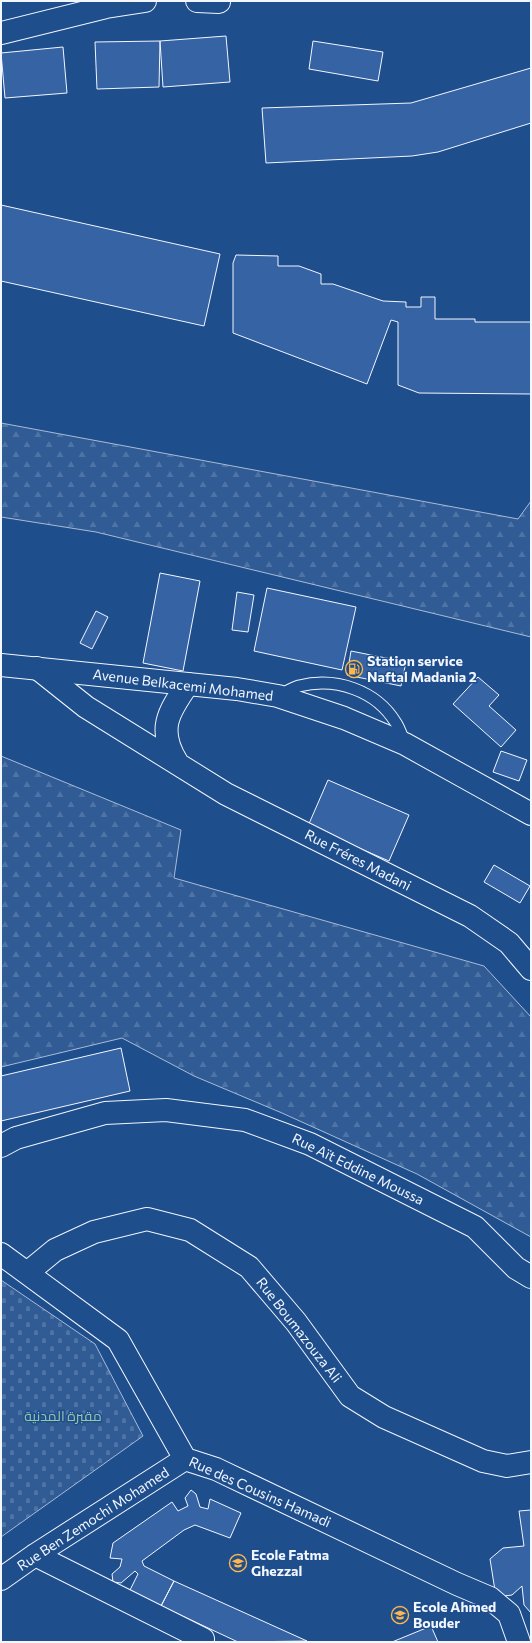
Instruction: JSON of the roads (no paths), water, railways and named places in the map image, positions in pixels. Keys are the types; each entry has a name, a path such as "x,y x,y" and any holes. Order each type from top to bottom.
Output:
{"street":[{"path":"197,1 220,2"},
{"path":"1,33 106,7 133,2"},
{"name":"Avenue Belkacemi Mohamed","path":"1,665 237,689 278,696 344,718 405,744 531,814"},
{"name":"Rue Fréres Madani","path":"37,668 86,707 177,762 226,794 470,916 509,943 531,968"},
{"path":"177,762 167,741 166,730 168,718 172,708 188,684"},
{"name":"Rue Aït Eddine Moussa","path":"1,1146 16,1138 105,1113 166,1110 245,1120 310,1144 475,1227 516,1268 531,1276"},
{"name":"Rue Boumazouza Ali","path":"27,1273 56,1250 94,1232 147,1219 190,1230 250,1267 296,1322 350,1396 384,1416 483,1461 507,1466 531,1462"},
{"path":"1,1254 27,1273"},
{"name":"Rue des Cousins Hamadi","path":"27,1273 118,1340 185,1459 216,1469 457,1584 490,1598 509,1614 519,1642"},
{"name":"Rue Ben Zemochi Mohamed","path":"1,1580 35,1555 185,1459"},
{"path":"35,1555 204,1641"}],"lane":[{"path":"278,696 298,686 320,682 343,684 364,692 382,706 396,723 405,744"}],"place":[{"name":"Station service Naftal Madania 2","path":"354,669"},
{"name":"Ecole Fatma Ghezzal","path":"238,1563"},
{"name":"Ecole Ahmed Bouder","path":"400,1615"}],"park label":[{"name":"مقبرة المدنية","path":"63,1416"}]}
